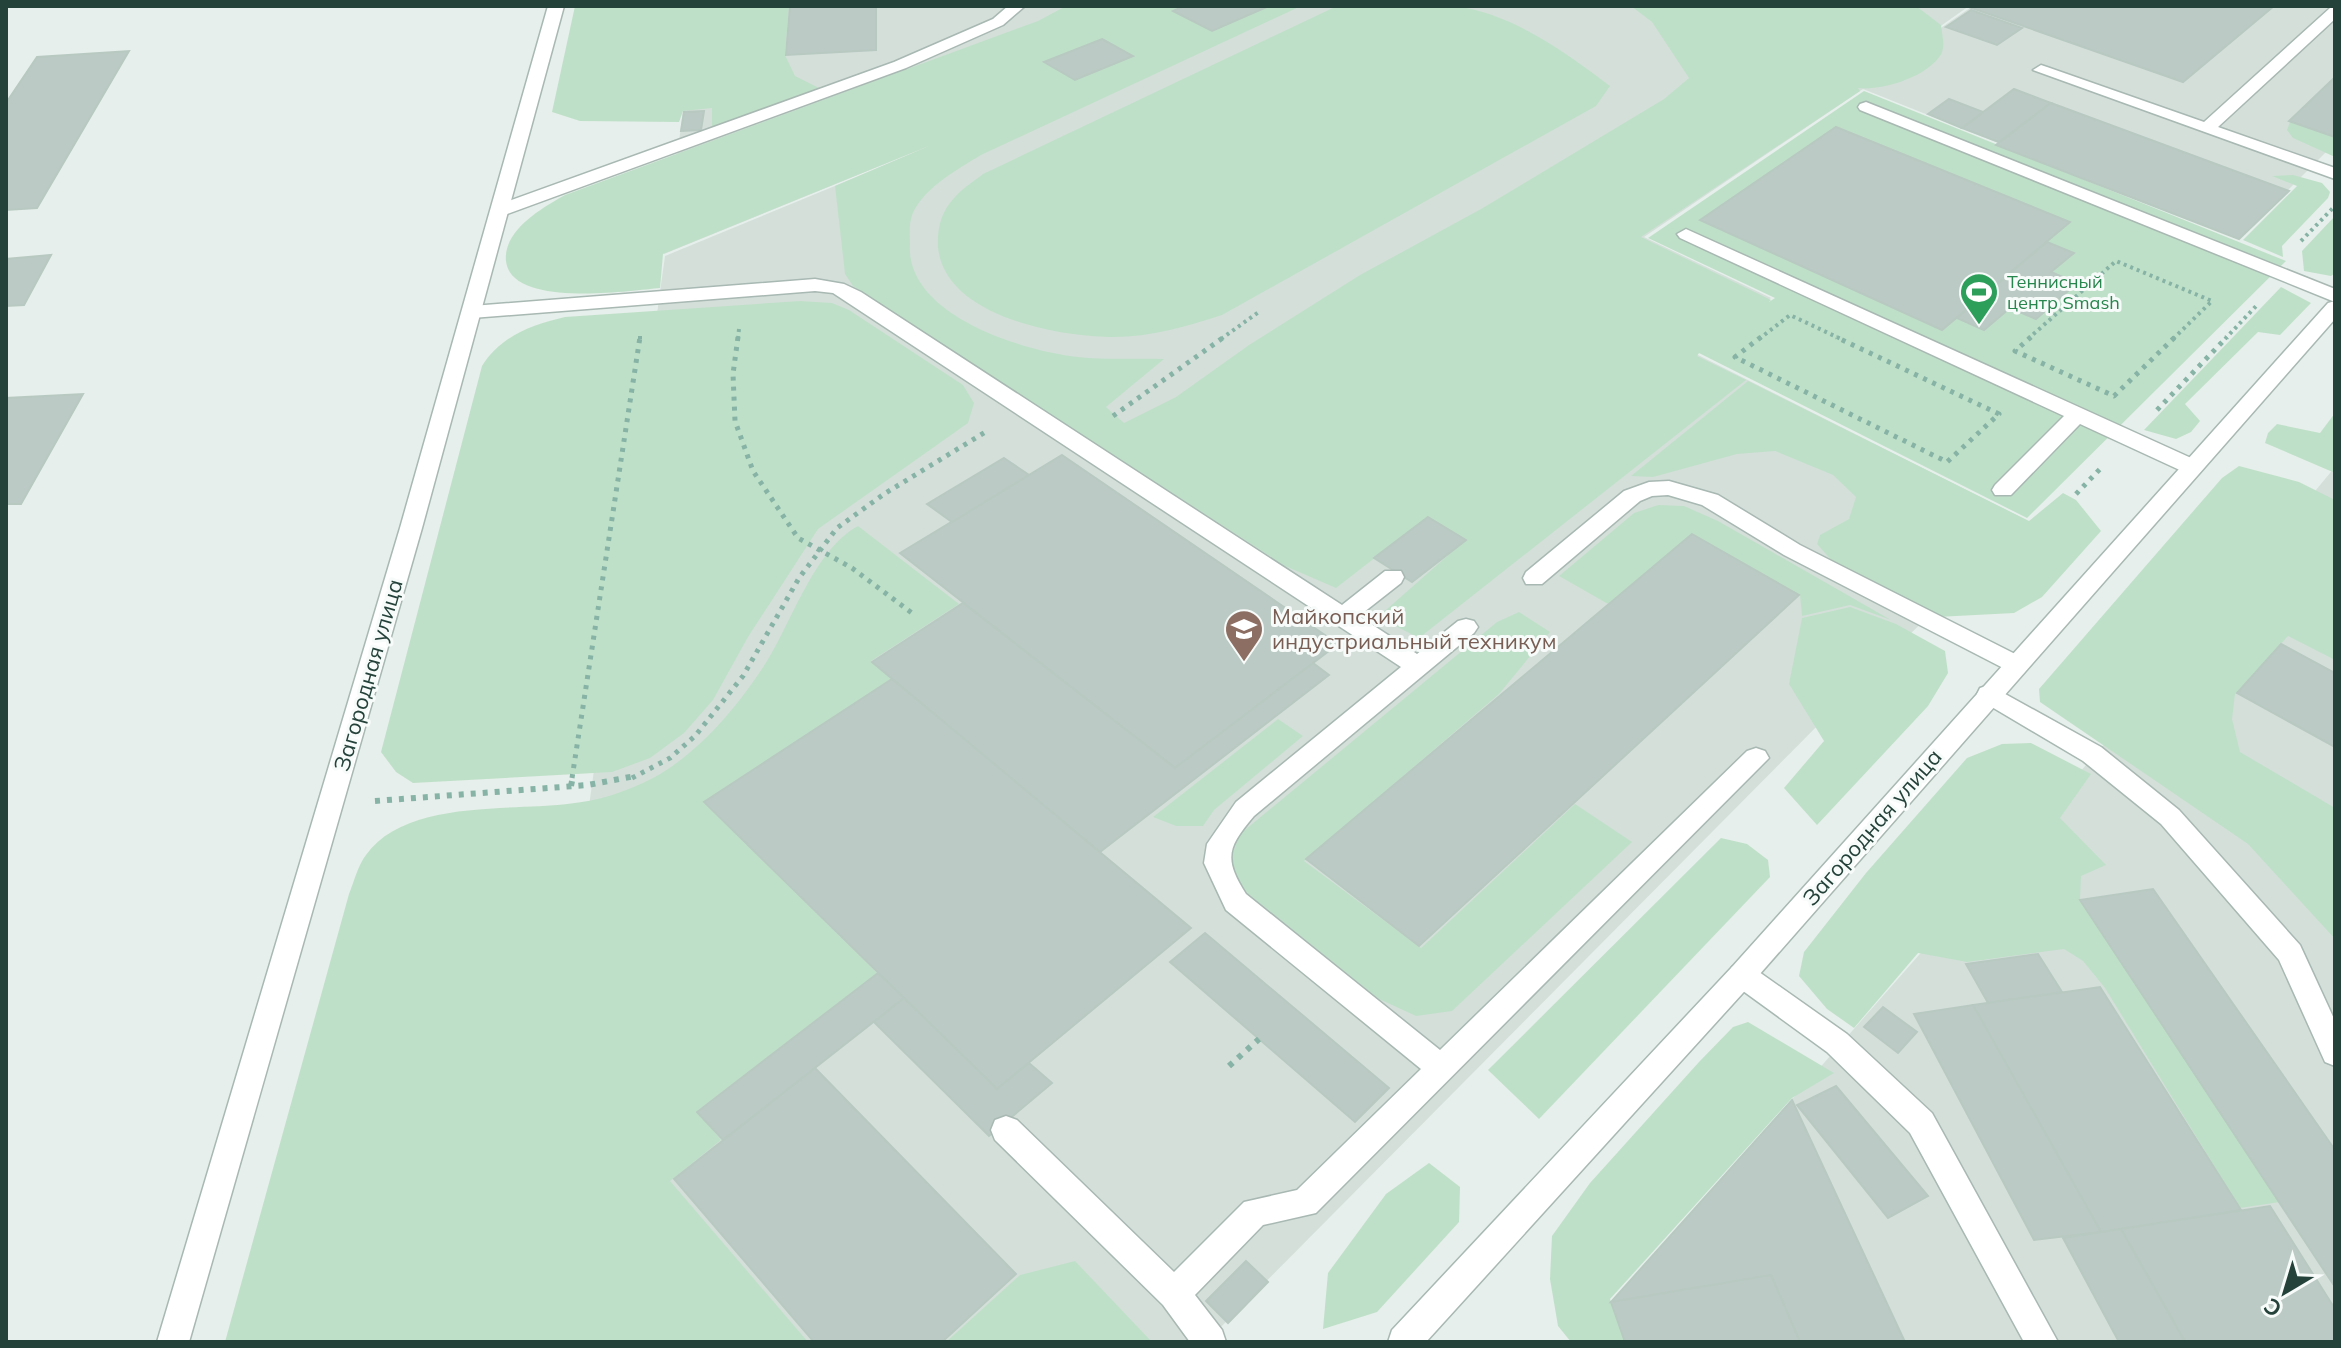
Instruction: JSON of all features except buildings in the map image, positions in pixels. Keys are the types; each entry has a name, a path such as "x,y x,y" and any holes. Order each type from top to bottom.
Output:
{"street":[{"name":"Загородная улица","path":"173,1342 472,312 556,6"},
{"path":"501,210 900,65 998,22 1017,6"},
{"path":"2206,129 2335,11"},
{"path":"2041,70 2335,174"},
{"path":"1866,107 2285,275 2333,309"},
{"path":"1686,234 2192,467"},
{"path":"472,312 815,285 837,288 854,296 1419,667"},
{"name":"Загородная улица","path":"1404,1342 1742,975 2333,309"},
{"path":"2003,490 2077,415"},
{"path":"1534,578 1632,496 1649,489 1689,491 1710,500 1792,550 2015,664"},
{"path":"1342,617 1393,577"},
{"path":"1442,1069 1236,902 1219,876 1214,854 1223,834 1245,809 1466,627"},
{"path":"1989,694 2092,754 2170,817 2290,953 2335,1053"},
{"path":"1174,1294 1255,1212 1305,1203 1756,758"},
{"path":"1742,975 1837,1043 1921,1123 2042,1342"},
{"path":"1006,1130 1174,1294 1210,1342"}],"path":[{"path":"2076,494 2295,266 2293,248 2335,206"},
{"path":"2116,261 2212,301 2114,396 2015,351 2116,261"},
{"path":"571,786 645,300"},
{"path":"1075,441 1260,311"},
{"path":"1790,315 1999,414 1947,462 1848,413 1735,357 1790,315"},
{"path":"739,326 733,374 735,421 753,471 798,538 852,568 912,613"},
{"path":"330,805 630,779 670,758 695,736 743,676 799,578 837,528 884,494 1025,408"},
{"path":"1229,1066 1259,1039"}],"shaded area":[{"name":"Майкопский индустриальный техникум","path":"697,6 1969,6 1856,86 1973,6 2335,6 2335,143 2239,239 1863,89 1644,237 1771,298 1696,354 2026,520 1836,707 1206,1342 515,1342 665,256 1138,61 664,254"},
{"path":"2335,467 2335,1342 1608,1342 1612,1304 2123,723"}],"green space":[{"path":"1425,4 1476,10 1537,36 1610,86 1596,106 1222,315 1194,324 1124,337 1086,336 1032,326 980,305 960,290 945,270 938,247 943,214 958,194 983,174 1337,6"},
{"path":"575,6 789,6 785,55 795,76 819,88 712,127 712,108 683,111 679,122 580,121 552,112"},
{"path":"1066,6 1176,6 1179,8 1173,11 1211,31 1269,6 1301,6 981,155 930,190 915,209 910,228 914,269 926,291 946,309 972,325 1028,347 1055,353 1089,358 1164,359 1106,407 1124,423 1176,397 1249,345 1360,275 1481,209 1664,99 1689,78 1652,22 1631,6 1916,6 1941,25 1942,53 1925,70 1891,85 1858,88 1860,91 1641,237 1771,300 1769,302 1775,298 1648,238 1864,91 2286,261 2027,518 1699,353 1697,356 1746,380 1419,638 1378,617 1463,542 1426,518 1336,588 1285,566 853,286 845,274 835,186 931,145 663,254 660,288 599,293 548,291 513,276 506,261 511,239 526,221 565,195 1038,21"},
{"path":"2290,122 2335,137 2335,157 2293,138 2287,130"},
{"path":"2293,175 2322,183 2330,192 2328,198 2282,246 2283,257 2243,240 2297,186 2272,176"},
{"path":"2335,216 2335,273 2331,276 2304,271 2302,251"},
{"path":"2281,287 2311,303 2280,335 2258,332 2185,404 2200,421 2191,432 2176,439 2144,430"},
{"path":"800,301 832,303 849,310 963,385 974,403 968,423 818,529 748,637 713,700 684,733 650,758 612,772 413,783 396,772 381,752 482,366 490,356 518,333 565,317"},
{"path":"1748,381 2029,521 2063,493 2076,500 2101,531 2042,597 2014,613 1937,617 1832,561 1817,544 1820,535 1849,519 1856,497 1833,475 1775,451 1737,454 1653,477 1631,476"},
{"path":"2335,413 2335,473 2265,443 2268,433 2277,424 2320,433"},
{"path":"2239,466 2299,482 2335,500 2335,660 2288,636 2235,694 2232,719 2240,752 2335,808 2335,939 2248,844 2040,702 2039,689 2222,478"},
{"path":"1658,505 1684,506 1718,521 1891,620 1850,605 1802,616 1800,595 1691,535 1608,604 1559,576 1634,513"},
{"path":"858,526 959,604 871,661 891,679 703,802 877,973 697,1111 721,1140 670,1181 808,1342 225,1342 349,894 366,855 383,837 405,825 431,817 590,801 633,788 670,768 717,727 744,694 767,661 817,568 829,551"},
{"path":"1850,607 1896,624 1945,651 1948,673 1928,706 1817,825 1784,788 1824,741 1789,684 1802,618"},
{"path":"1519,612 1550,632 1499,694 1304,861 1421,948 1575,804 1632,842 1452,1011 1416,1016 1379,999 1241,888 1230,861 1240,834 1497,622"},
{"path":"1278,719 1303,736 1214,810 1203,826 1176,826 1153,817"},
{"path":"2031,743 2091,774 2060,818 2106,865 2081,876 2080,900 2280,1202 2240,1208 2105,988 2083,961 2064,949 1967,962 1918,953 1854,1028 1827,1009 1799,976 1804,952 1866,873 1967,758 2002,744"},
{"path":"1721,838 1747,844 1768,860 1770,877 1539,1119 1488,1070"},
{"path":"1748,1022 1834,1073 1792,1098 1610,1299 1625,1342 1571,1342 1558,1326 1550,1279 1552,1236 1590,1183 1699,1062 1733,1027"},
{"path":"1429,1163 1460,1187 1459,1222 1377,1312 1323,1329 1328,1273 1386,1194"},
{"path":"1075,1261 1152,1342 946,1342 1020,1275"}],"place":[{"name":"Теннисный центр Smash","path":"1979,326"},
{"name":"Майкопский индустриальный техникум","path":"1244,663"}]}
